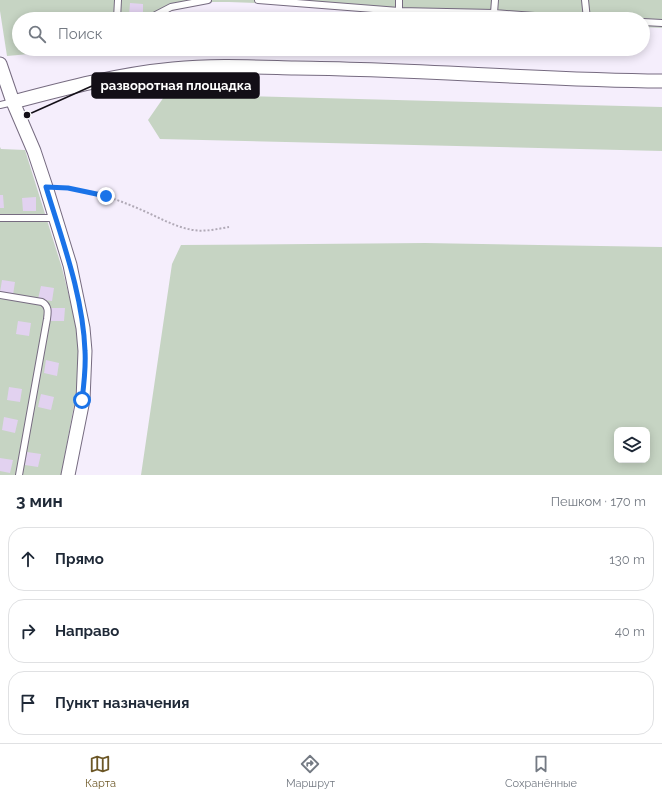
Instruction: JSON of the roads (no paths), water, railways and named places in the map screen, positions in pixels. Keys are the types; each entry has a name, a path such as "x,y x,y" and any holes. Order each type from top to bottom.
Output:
{"street":[{"path":"0,64 6,103 34,151 56,218 70,265 83,328 85,351 82,400 68,475"},
{"path":"6,103 136,73 190,68 362,68 610,80 662,81"}],"lane":[{"path":"117,12 118,0"},
{"path":"162,12 172,7 208,0"},
{"path":"258,0 309,2 399,11 446,12"},
{"path":"399,0 399,11"},
{"path":"494,12 495,0"},
{"path":"585,0 586,12"},
{"path":"650,22 662,23"},
{"path":"0,218 56,218"},
{"path":"0,295 42,302 48,309 19,475"}],"place":[{"name":"разворотная площадка","path":"27,115"}]}
